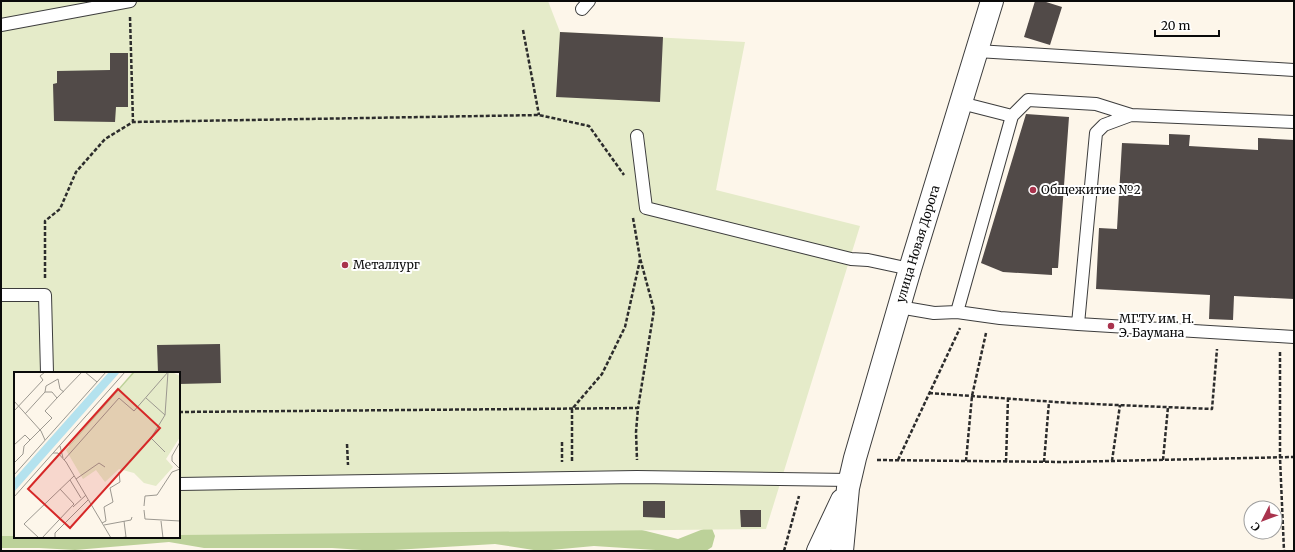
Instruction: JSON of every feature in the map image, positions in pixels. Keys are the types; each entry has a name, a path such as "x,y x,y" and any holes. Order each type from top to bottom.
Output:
{"street":[{"name":"улица Новая Дорога","path":"818,551 849,484 910,269 992,1"},
{"name":"улица Новая Дорога","path":"842,551 849,484"}],"lane":[{"path":"1,25 130,1"},
{"path":"977,51 1294,70"},
{"path":"962,313 1012,116 1028,100 1096,104 1131,115 1294,122"},
{"path":"961,103 1012,116"},
{"path":"1078,324 1096,133 1104,125 1131,115"},
{"path":"637,136 646,208 851,259 868,260 910,269"},
{"path":"1,295 45,295 47,372"},
{"path":"899,307 934,313 962,313 1078,324 1294,337"},
{"path":"180,484 637,477 803,480 849,484"}],"path":[{"path":"130,1 133,122"},
{"path":"523,30 539,115"},
{"path":"45,295 45,221 60,209 76,172 105,139 133,122 539,115 589,126 626,177"},
{"path":"632,214 640,258 654,310 638,408 636,432 637,477"},
{"path":"572,478 572,409 602,374 625,327 640,258"},
{"path":"898,460 929,393 962,313"},
{"path":"966,461 972,396 990,316"},
{"path":"929,393 1049,402 1212,409 1218,333"},
{"path":"1280,336 1280,458 1284,551"},
{"path":"1006,462 1008,398"},
{"path":"1044,462 1049,402"},
{"path":"1112,462 1120,405"},
{"path":"1163,460 1168,407"},
{"path":"180,412 638,408"},
{"path":"347,444 348,481"},
{"path":"874,460 1112,462 1294,457"},
{"path":"784,551 803,480"}],"green space":[{"path":"1,1 548,1 560,32 745,42 716,190 860,226 766,529 180,535 180,372 14,372 14,536 1,536"},
{"path":"180,497 630,527 678,539 711,526 715,536 712,547 706,551 671,551 594,546 540,551 495,544 377,551 332,548 204,548 169,542 75,550 1,548 1,506 14,505 14,538 180,538"}],"building":[{"path":"1035,1 1043,1 1062,7 1050,45 1024,37"},
{"path":"560,32 663,37 660,102 556,97"},
{"path":"110,53 128,53 128,107 116,107 115,122 54,121 53,84 57,83 57,71 110,70"},
{"name":"Общежитие №2","path":"1026,114 1069,117 1058,268 1052,268 1052,275 1003,272 981,263"},
{"path":"1169,134 1190,135 1189,146 1258,150 1258,138 1294,140 1294,299 1234,296 1233,320 1209,319 1210,295 1096,289 1099,228 1117,229 1122,143 1169,145"},
{"path":"220,344 221,383 180,384 180,372 158,372 157,345"},
{"path":"643,501 665,501 665,518 643,517"},
{"path":"740,510 761,510 761,527 741,527"}],"place":[{"name":"Общежитие №2","path":"1033,190"},
{"name":"Металлург","path":"345,265"},
{"name":"МГТУ им. Н. Э. Баумана","path":"1111,326"}]}
